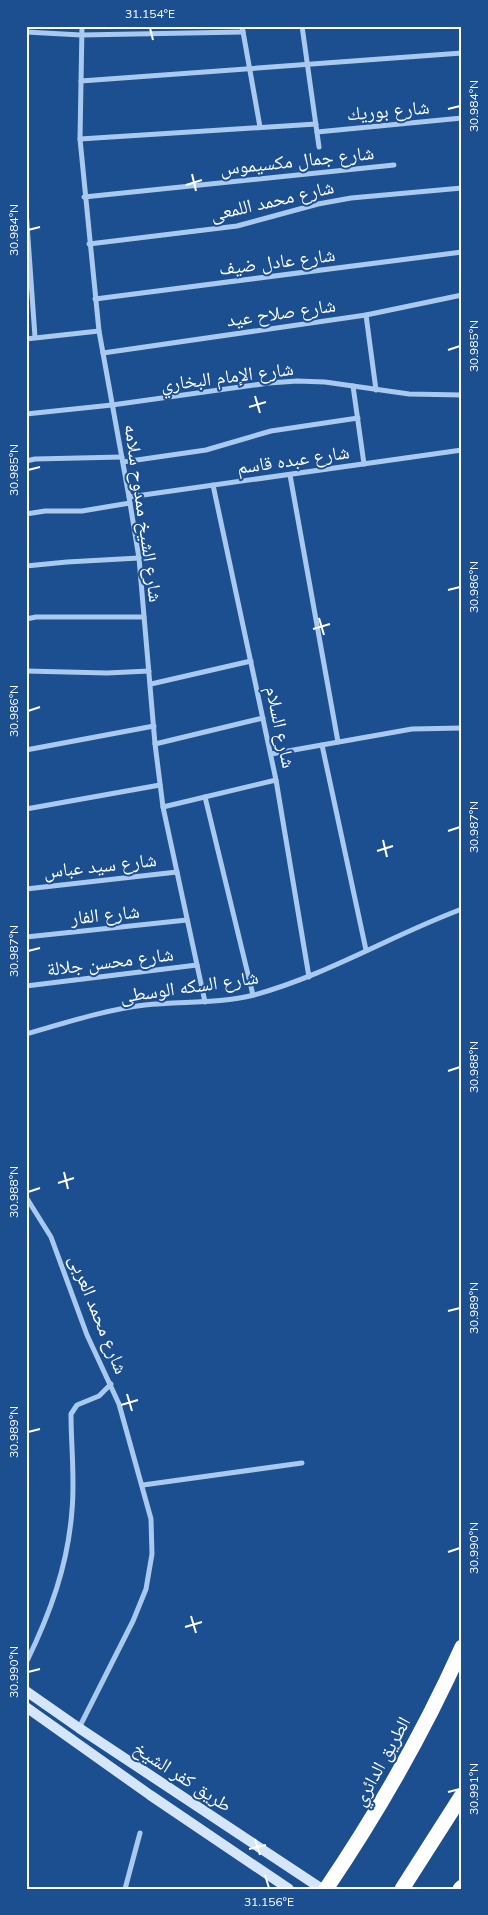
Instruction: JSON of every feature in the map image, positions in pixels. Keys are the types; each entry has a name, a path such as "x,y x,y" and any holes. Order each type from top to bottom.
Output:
{"highway":[{"name":"الطريق الدائري","path":"326,1889 385,1798 442,1690 462,1647"},
{"path":"402,1889 462,1794"}],"street":[{"name":"شارع الشيخ ممدوح سلامه","path":"82,26 80,138 84,197 99,331 139,558 163,807 205,1002"},
{"path":"302,26 320,147"},
{"path":"26,32 81,34 242,29 260,127"},
{"path":"81,81 462,53"},
{"name":"شارع بوريك","path":"317,132 462,118"},
{"path":"80,138 316,124"},
{"name":"شارع جمال مكسيموس","path":"84,197 394,165"},
{"name":"شارع محمد اللمعى","path":"89,244 238,226 318,204 351,198 462,188"},
{"path":"26,210 35,337"},
{"name":"شارع عادل ضيف","path":"95,299 462,252"},
{"name":"شارع صلاح عيد","path":"103,353 366,315 462,295"},
{"path":"366,315 376,390"},
{"path":"26,339 99,331"},
{"name":"شارع الإمام البخاري","path":"26,414 112,406 269,383 306,382 409,394 462,395"},
{"path":"353,386 364,464"},
{"path":"26,461 35,459 122,460 206,450 271,432 358,418"},
{"name":"شارع عبده قاسم","path":"26,514 44,511 82,511 213,485 462,450"},
{"path":"290,474 338,742"},
{"name":"شارع السلام","path":"213,485 271,754 309,977"},
{"path":"26,566 139,558"},
{"path":"26,619 36,617 144,617"},
{"path":"151,684 251,661"},
{"path":"26,671 98,673 149,671"},
{"path":"156,744 263,718"},
{"path":"26,750 154,726"},
{"path":"271,754 412,729 462,728"},
{"path":"322,745 366,950"},
{"path":"163,807 276,780"},
{"path":"26,810 160,786"},
{"path":"204,797 253,995"},
{"name":"شارع سيد عباس","path":"26,889 177,872"},
{"name":"شارع السكه الوسطى","path":"26,1034 126,1008 205,1002 253,995 309,977 428,922 462,909"},
{"name":"شارع الفار","path":"26,937 187,920"},
{"name":"شارع محسن جلالة","path":"26,986 197,965"},
{"name":"شارع محمد العربى","path":"26,1196 51,1237 88,1335 119,1404 151,1519 152,1554 146,1589 133,1621 79,1728"},
{"path":"26,1663 44,1626 55,1597 69,1539 72,1509 71,1414 77,1405 99,1396 111,1384"},
{"path":"143,1485 302,1463"},
{"name":"طريق كفر الشيخ","path":"26,1691 322,1889"},
{"name":"طريق كفر الشيخ","path":"26,1707 150,1795 289,1889"},
{"path":"125,1889 140,1833"}]}
